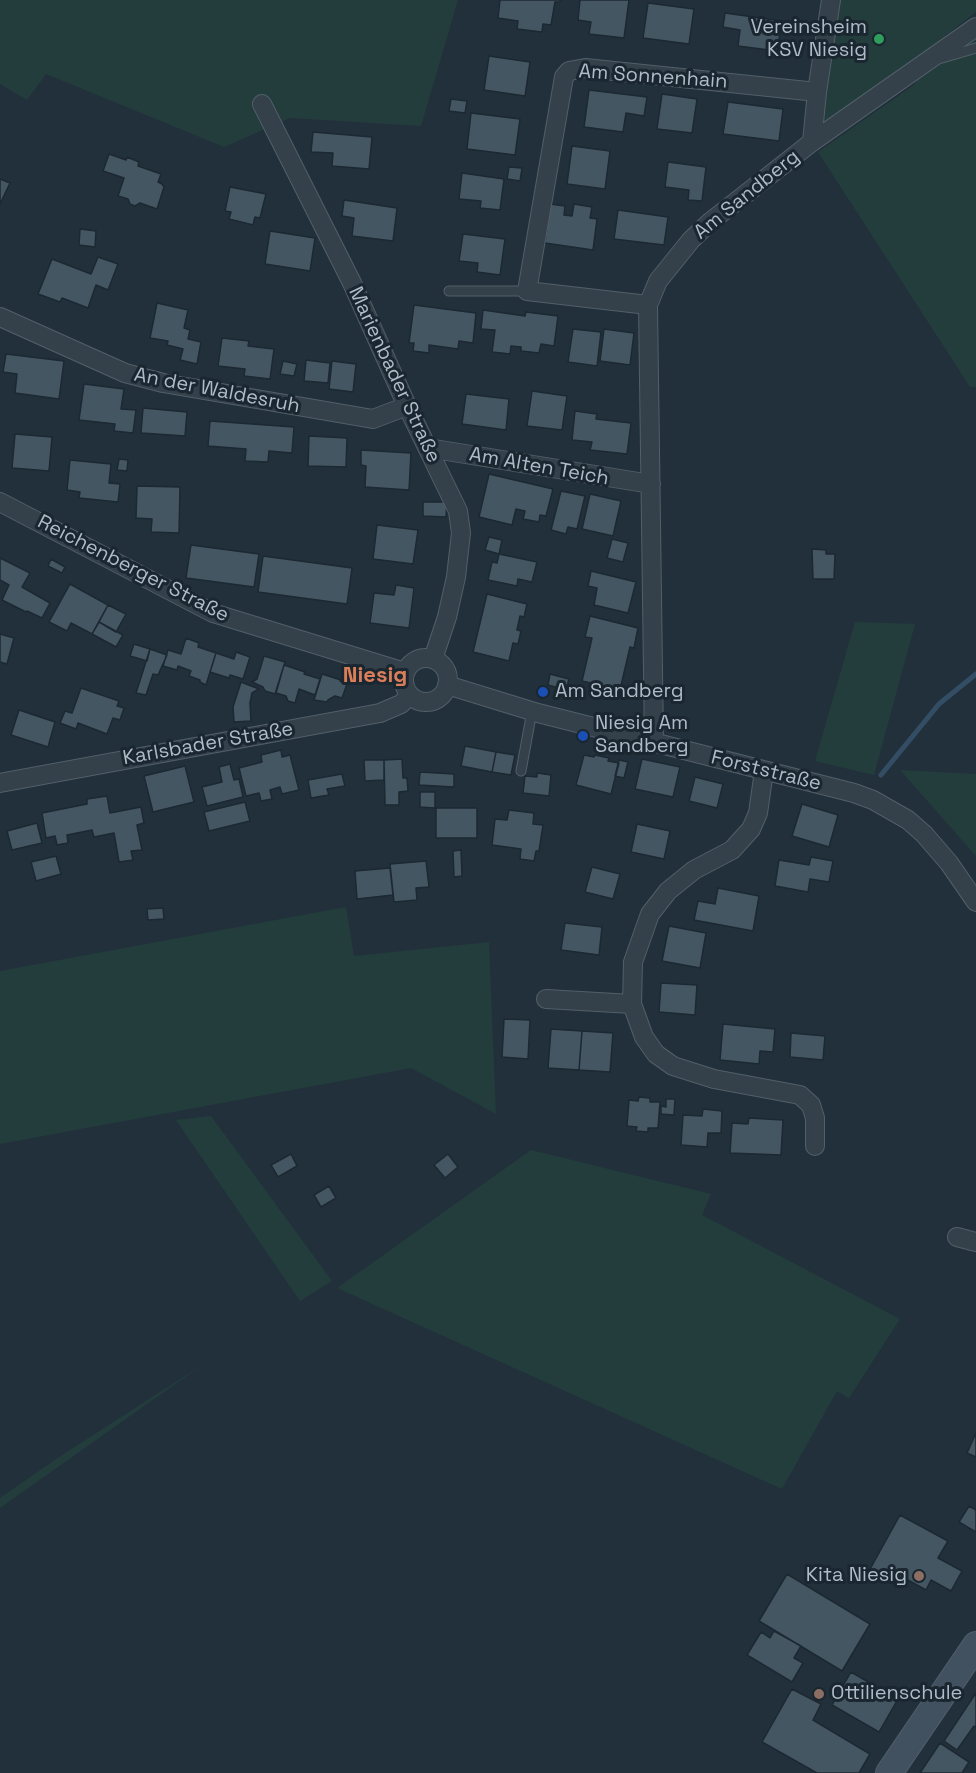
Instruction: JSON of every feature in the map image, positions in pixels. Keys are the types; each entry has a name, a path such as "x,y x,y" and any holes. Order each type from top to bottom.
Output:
{"main road":[{"path":"889,1773 976,1645"}],"street":[{"name":"Am Sandberg","path":"812,142 831,0"},
{"name":"Am Sandberg","path":"654,743 648,305 658,281 690,240 710,222 812,142 976,27"},
{"name":"Am Sonnenhain","path":"527,291 562,87 564,77 569,71 585,68 817,92"},
{"name":"Marienbader Straße","path":"262,104 352,283 407,406 458,511 461,533 456,577 434,659"},
{"path":"527,291 648,305"},
{"name":"An der Waldesruh","path":"0,316 125,373 163,383 373,419 407,406"},
{"name":"Am Alten Teich","path":"428,448 651,484"},
{"name":"Reichenberger Straße","path":"0,502 213,613 405,672"},
{"path":"434,659 445,670 447,685 434,700 421,701 410,695 405,688 405,672 410,664 417,660 434,659"},
{"name":"Forststraße","path":"447,685 532,711 854,793 873,800 908,820 924,834 949,863 976,902"},
{"name":"Karlsbader Straße","path":"0,783 380,712 401,704 410,695"},
{"path":"764,771 758,813 750,829 732,849 694,870 668,891 650,914 633,962 632,1004 644,1037 656,1054 673,1066 714,1079 800,1095 811,1105 815,1146"},
{"path":"546,999 632,1004"},
{"path":"957,1238 976,1242"}],"lane":[{"path":"922,64 976,48"},
{"path":"449,291 527,291"},
{"path":"521,771 532,711"}],"green space":[{"path":"0,0 458,0 421,126 290,118 224,147 46,74 27,100 0,84"},
{"name":"Vereinsheim KSV Niesig","path":"821,0 976,0 976,12 838,119 805,126"},
{"path":"976,33 976,387 970,387 818,152 914,85 929,62"},
{"path":"855,622 915,624 874,775 815,761"},
{"path":"900,770 976,774 976,856"},
{"path":"346,907 354,956 489,942 496,1114 411,1068 0,1144 0,971"},
{"path":"211,1116 332,1281 300,1301 176,1120"},
{"path":"531,1150 711,1194 702,1215 900,1319 849,1398 837,1391 782,1489 337,1288"},
{"path":"205,1363 0,1508 0,1498"}],"building":[{"path":"500,0 561,0 555,2 551,25 543,24 542,32 517,29 518,21 498,18"},
{"path":"580,0 629,0 624,38 589,34 591,22 578,20"},
{"path":"648,3 694,9 689,44 643,38"},
{"path":"725,13 782,21 777,51 738,46 740,30 723,27"},
{"path":"489,56 530,62 525,96 484,90"},
{"path":"589,90 647,97 644,116 626,113 623,132 584,127"},
{"path":"662,94 697,99 692,133 657,129"},
{"path":"451,99 467,101 465,113 449,111"},
{"path":"728,102 783,109 779,141 723,134"},
{"path":"471,113 520,119 515,155 467,149"},
{"path":"313,132 372,137 369,169 332,166 333,153 311,152"},
{"path":"572,146 610,151 605,189 567,184"},
{"path":"109,154 126,160 127,157 139,162 138,166 161,174 158,182 164,187 157,209 140,203 135,206 130,204 128,199 118,196 124,178 103,171"},
{"path":"668,162 706,167 702,201 688,200 689,190 665,187"},
{"path":"509,167 522,168 520,181 507,179"},
{"path":"462,173 504,179 500,210 480,208 481,201 459,199"},
{"path":"0,179 10,183 0,204"},
{"path":"230,187 266,194 260,218 255,217 253,225 229,219 231,212 225,211"},
{"path":"344,200 397,208 393,241 352,236 354,218 342,216"},
{"path":"550,204 565,206 564,215 572,216 574,204 592,207 590,218 597,219 593,250 545,243"},
{"path":"618,210 668,217 664,245 614,239"},
{"path":"80,229 96,231 95,247 79,245"},
{"path":"270,231 315,238 310,271 265,264"},
{"path":"463,234 505,239 500,275 477,272 478,263 459,261"},
{"path":"98,257 118,264 108,290 96,285 88,308 62,298 60,302 38,294 52,259 91,274"},
{"path":"157,303 188,310 184,328 190,330 188,339 201,342 197,364 180,360 183,349 167,345 168,341 150,338"},
{"path":"414,305 476,313 473,343 459,341 458,349 429,345 429,353 413,351 414,343 409,343"},
{"path":"483,310 525,316 526,312 558,316 554,346 541,344 539,353 521,351 521,347 511,346 510,354 492,352 495,330 481,329"},
{"path":"573,329 601,332 597,366 568,362"},
{"path":"604,329 634,333 630,365 600,361"},
{"path":"222,338 249,341 248,346 274,349 270,379 244,376 245,369 218,366"},
{"path":"6,354 64,361 59,399 15,393 17,374 3,372"},
{"path":"306,360 330,363 328,383 304,381"},
{"path":"283,361 297,364 294,376 280,374"},
{"path":"332,361 356,364 353,392 329,389"},
{"path":"84,384 124,389 121,409 136,410 133,433 114,431 115,424 79,420"},
{"path":"532,391 567,396 562,430 527,426"},
{"path":"466,394 509,399 506,430 462,424"},
{"path":"143,408 187,412 185,436 141,433"},
{"path":"575,411 597,414 596,419 631,423 627,454 590,450 592,442 572,440"},
{"path":"210,421 294,427 292,453 269,451 268,462 245,461 246,449 208,446"},
{"path":"15,434 52,437 49,471 12,468"},
{"path":"309,436 347,438 346,467 308,466"},
{"path":"361,450 411,453 409,490 365,487 366,466 361,465"},
{"path":"119,459 128,460 127,471 117,470"},
{"path":"70,460 111,464 109,483 120,484 118,502 79,498 80,492 67,490"},
{"path":"489,474 553,489 546,516 540,515 539,522 523,519 525,511 516,509 512,525 479,517"},
{"path":"137,486 180,487 179,533 151,532 152,519 136,518"},
{"path":"561,491 585,496 577,529 568,527 566,534 551,530"},
{"path":"590,494 621,501 613,536 582,529"},
{"path":"423,502 447,502 446,517 423,516"},
{"path":"377,525 418,530 413,564 373,559"},
{"path":"489,537 502,540 499,554 485,550"},
{"path":"612,539 628,543 623,562 607,558"},
{"path":"191,545 259,554 254,587 186,578"},
{"path":"812,549 826,550 826,554 835,554 834,579 813,579"},
{"path":"499,554 537,562 532,582 518,579 517,586 488,580 492,562 497,563"},
{"path":"263,556 352,568 347,604 258,592"},
{"path":"0,558 30,573 22,587 50,603 42,618 2,600 9,585 0,580"},
{"path":"51,559 65,567 62,573 48,566"},
{"path":"591,571 636,582 628,613 594,605 597,588 588,586"},
{"path":"70,584 108,605 92,634 71,623 67,631 49,622"},
{"path":"396,585 414,588 409,628 370,623 374,593 394,595"},
{"path":"487,594 527,604 524,617 520,616 517,630 521,631 518,644 513,643 509,661 473,652"},
{"path":"108,605 126,614 116,632 99,622"},
{"path":"590,616 638,628 634,648 630,647 620,690 582,681 592,638 585,637"},
{"path":"99,622 123,635 116,647 92,634"},
{"path":"0,634 14,638 7,664 0,662"},
{"path":"186,638 199,643 198,647 216,653 206,685 189,676 191,671 178,666 177,670 163,666 168,650 181,654"},
{"path":"134,644 150,649 147,661 130,656"},
{"path":"150,649 167,655 158,675 153,674 146,695 136,693"},
{"path":"236,652 250,657 243,679 230,675 229,678 210,672 216,653 234,659"},
{"path":"264,656 285,662 275,694 265,691 263,687 252,682 257,679"},
{"path":"284,665 320,679 315,695 299,689 295,703 288,701 286,696 276,693"},
{"path":"322,674 347,684 342,698 335,696 327,702 314,700"},
{"path":"550,674 569,679 566,690 548,685"},
{"path":"241,682 259,689 252,693 251,721 234,722 233,707"},
{"path":"81,688 119,701 117,706 124,708 120,720 113,718 107,734 78,723 76,729 60,723 65,711 72,713"},
{"path":"19,710 55,722 48,747 11,735"},
{"path":"465,746 496,752 492,772 461,766"},
{"path":"281,750 282,757 290,755 299,790 282,794 280,787 270,790 272,799 261,801 259,793 246,796 239,768 262,762 261,755"},
{"path":"496,752 515,755 511,775 492,772"},
{"path":"584,755 609,758 608,761 619,763 611,794 576,785"},
{"path":"402,759 403,778 407,778 408,791 399,792 399,805 385,805 384,760"},
{"path":"642,759 680,767 673,797 635,789"},
{"path":"364,760 384,760 384,780 365,781"},
{"path":"619,760 628,762 624,778 615,776"},
{"path":"230,764 234,780 239,779 243,797 207,806 202,787 222,782 219,767"},
{"path":"185,766 194,802 153,812 144,776"},
{"path":"420,772 454,774 454,787 419,785"},
{"path":"537,773 551,775 549,796 523,793 525,776 537,777"},
{"path":"342,774 345,786 327,789 329,795 311,798 308,780"},
{"path":"695,777 723,784 717,808 689,801"},
{"path":"420,792 435,792 435,808 420,807"},
{"path":"107,796 110,813 141,807 144,823 137,825 142,850 131,851 133,860 119,862 114,833 94,837 92,830 67,835 68,843 57,845 55,836 46,838 42,813 87,804 87,799"},
{"path":"245,802 250,821 209,831 204,812"},
{"path":"802,804 838,815 829,847 792,836"},
{"path":"436,808 477,808 477,838 436,838"},
{"path":"509,810 534,813 533,824 543,825 539,851 536,851 534,861 520,859 521,849 492,845 495,819 507,820"},
{"path":"37,823 42,843 12,850 7,831"},
{"path":"637,824 670,831 664,859 631,852"},
{"path":"461,850 462,876 454,877 453,851"},
{"path":"56,856 61,874 36,881 31,862"},
{"path":"811,857 833,861 829,882 810,879 808,892 775,886 779,860 809,865"},
{"path":"426,861 429,887 416,888 417,900 394,902 390,864"},
{"path":"592,867 620,874 613,899 585,892"},
{"path":"390,868 393,895 357,899 355,871"},
{"path":"718,888 759,896 753,931 694,920 698,901 715,904"},
{"path":"163,908 164,919 148,920 147,909"},
{"path":"565,923 602,927 599,955 561,950"},
{"path":"669,926 706,933 700,968 662,961"},
{"path":"661,983 697,985 695,1015 659,1012"},
{"path":"504,1019 530,1020 528,1059 502,1057"},
{"path":"723,1024 775,1029 773,1052 760,1051 759,1064 720,1060"},
{"path":"551,1029 582,1031 579,1070 548,1068"},
{"path":"582,1031 613,1033 610,1072 579,1070"},
{"path":"791,1033 825,1036 823,1060 790,1057"},
{"path":"639,1097 650,1098 650,1102 660,1102 658,1128 648,1128 648,1132 636,1131 637,1127 627,1126 629,1100 638,1101"},
{"path":"666,1099 675,1099 674,1115 661,1114 661,1106 666,1107"},
{"path":"703,1109 722,1111 721,1133 708,1133 707,1147 681,1145 683,1115 702,1116"},
{"path":"749,1118 783,1120 781,1155 730,1153 732,1123 748,1124"},
{"path":"291,1154 297,1166 278,1177 271,1165"},
{"path":"448,1154 458,1167 445,1178 434,1165"},
{"path":"329,1186 336,1198 321,1207 314,1195"},
{"path":"976,1433 976,1457 967,1453"},
{"path":"969,1506 976,1510 976,1532 959,1522"},
{"path":"900,1515 948,1541 938,1558 962,1571 951,1591 931,1580 926,1590 906,1579 901,1588 869,1571"},
{"path":"787,1574 870,1624 842,1671 759,1621"},
{"path":"774,1631 801,1646 794,1658 803,1663 792,1682 747,1655 761,1632 770,1638"},
{"path":"851,1672 898,1699 879,1732 832,1705"},
{"path":"792,1689 821,1704 813,1720 870,1754 859,1773 817,1773 762,1742"},
{"path":"976,1693 976,1728 974,1726 957,1750 944,1741"},
{"path":"940,1743 969,1762 962,1773 920,1773"}],"waterway":[{"path":"881,775 939,704 976,674"}],"place":[{"name":"Vereinsheim KSV Niesig","path":"879,39"},
{"name":"Am Sandberg","path":"543,692"},
{"name":"Niesig Am Sandberg","path":"583,736"},
{"name":"Kita Niesig","path":"919,1576"},
{"name":"Ottilienschule","path":"819,1694"}],"district":[{"name":"Niesig","path":"375,676"}]}
